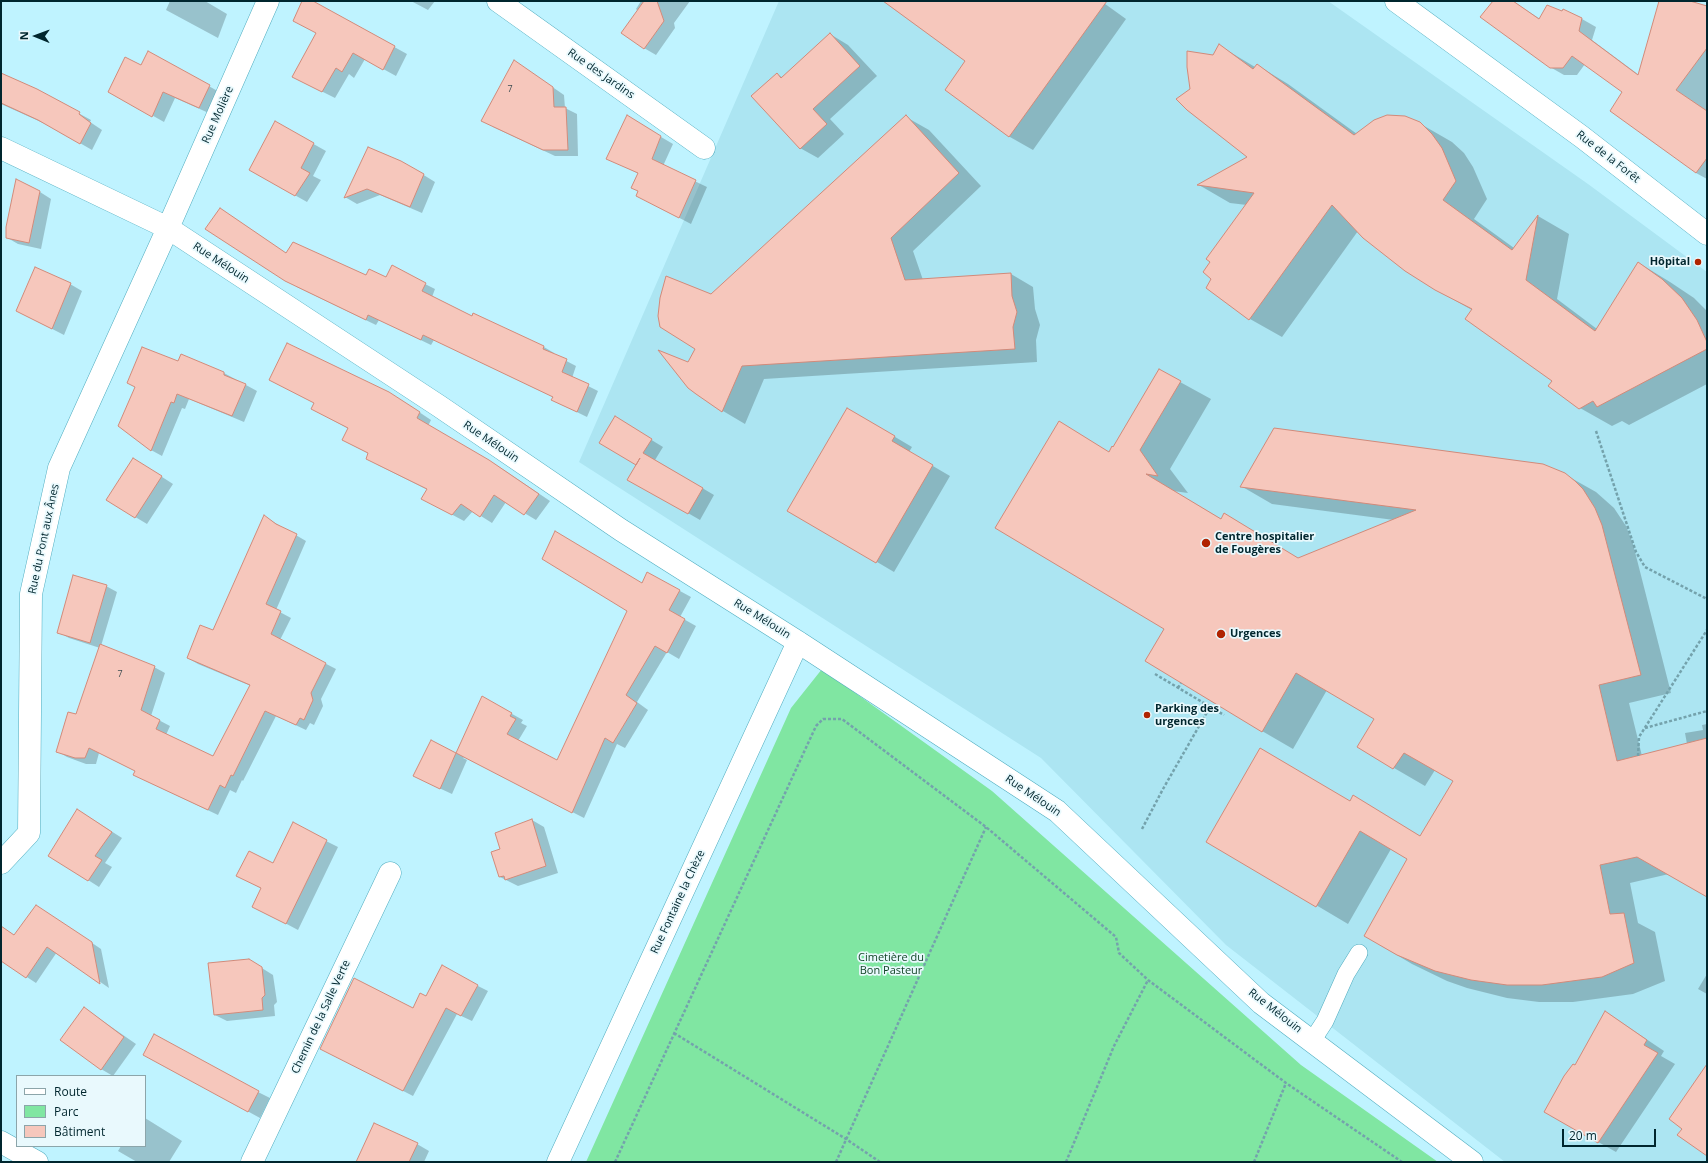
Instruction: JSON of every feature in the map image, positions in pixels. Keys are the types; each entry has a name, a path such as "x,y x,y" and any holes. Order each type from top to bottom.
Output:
{"street":[{"name":"Rue Molière","path":"168,228 268,1"},
{"name":"Rue des Jardins","path":"498,1 704,148"},
{"name":"Rue de la Forêt","path":"1396,1 1582,137 1707,234"},
{"name":"Rue Mélouin","path":"1,148 168,228 439,406 621,530 798,642 1057,811 1261,1003 1472,1162"},
{"name":"Rue du Pont aux Ânes","path":"1,863 29,832 31,594 59,468 168,228"},
{"name":"Rue Fontaine la Chèze","path":"558,1162 798,642"},
{"name":"Chemin de la Salle Verte","path":"252,1162 390,873"},
{"path":"1,1142 37,1162"}],"lane":[{"path":"1312,1041 1325,1021 1346,974 1359,954"}],"path":[{"path":"1596,431 1636,552 1645,566 1707,599"},
{"path":"1638,756 1639,737 1707,630"},
{"path":"1155,674 1224,715"},
{"path":"1178,688 1180,683"},
{"path":"1142,829 1210,707"},
{"path":"1644,728 1707,711"},
{"path":"615,1162 816,726 823,719 842,719 986,827 1116,937 1119,953 1148,980 1286,1083 1402,1162"},
{"path":"836,1162 986,827"},
{"path":"1066,1162 1114,1046 1148,980"},
{"path":"674,1033 846,1139 880,1162"},
{"path":"1254,1162 1286,1083"}],"shaded area":[{"name":"Centre hospitalier de Fougères","path":"779,1 1328,1 1588,184 1707,272 1707,1162 1505,1162 1226,945 1041,758 579,462"}],"green space":[{"name":"Cimetière du Bon Pasteur","path":"822,669 992,791 1301,1065 1438,1162 586,1162 791,708"}],"building":[{"path":"302,1 313,1 395,46 383,70 353,53 342,72 336,68 322,92 292,77 316,33 293,21"},
{"path":"644,1 657,1 664,21 644,49 621,33"},
{"path":"883,1 1107,1 1009,137 945,90 965,61"},
{"path":"1493,1 1513,1 1539,19 1547,5 1562,11 1563,9 1582,18 1579,31 1638,75 1659,1 1690,1 1707,6 1707,48 1676,90 1707,111 1707,158 1696,173 1610,111 1622,92 1572,56 1563,68 1550,68 1480,17"},
{"path":"830,33 860,66 813,109 827,124 800,149 751,96 777,73 781,78"},
{"path":"1219,44 1253,69 1257,64 1354,135 1374,120 1387,115 1405,116 1420,122 1432,134 1442,148 1456,181 1443,200 1512,250 1538,215 1526,280 1595,331 1638,262 1662,279 1682,298 1697,320 1707,342 1707,349 1597,407 1593,401 1579,409 1548,386 1552,381 1465,319 1472,309 1435,290 1405,271 1363,238 1332,205 1249,320 1206,288 1211,279 1203,272 1210,262 1206,259 1254,193 1197,185 1247,157 1187,110 1176,99 1190,89 1187,67 1187,51 1213,55"},
{"path":"148,51 210,85 199,108 163,92 152,117 108,92 125,57 141,65"},
{"path":"514,60 553,87 554,107 566,107 568,150 543,150 481,121"},
{"path":"1,73 37,89 80,112 79,114 91,123 80,144 38,120 1,103"},
{"path":"627,115 661,136 652,159 696,180 679,218 636,196 638,191 631,188 638,173 606,159"},
{"path":"906,115 959,173 891,238 905,280 1011,273 1012,296 1017,312 1013,327 1015,349 742,366 722,412 688,388 658,350 688,362 695,349 660,327 658,316 660,298 666,276 711,294"},
{"path":"275,121 314,143 301,168 310,173 295,196 249,170"},
{"path":"368,147 401,161 424,174 410,207 367,189 344,198"},
{"path":"16,179 40,191 29,243 6,238 6,227"},
{"path":"220,208 286,253 293,242 366,275 369,269 386,277 392,265 426,283 422,291 472,316 473,313 544,346 543,349 567,359 562,372 589,384 577,412 551,400 553,397 423,335 421,340 368,315 366,320 285,281 205,229"},
{"path":"35,267 71,283 52,329 16,311"},
{"path":"287,343 389,392 420,412 417,418 489,460 539,494 524,515 494,495 480,517 461,504 452,515 421,499 427,489 366,459 368,453 342,440 348,428 311,409 314,403 269,380"},
{"path":"142,347 178,361 181,354 224,372 224,375 246,384 232,416 177,394 174,403 171,402 151,451 118,426 135,387 127,383"},
{"path":"1159,369 1181,381 1140,450 1158,476 1146,474 1221,519 1224,513 1298,558 1416,510 1240,487 1274,428 1543,464 1565,473 1575,481 1583,489 1595,508 1602,525 1641,675 1599,685 1617,761 1707,738 1707,897 1637,857 1600,865 1610,914 1624,913 1634,963 1602,977 1542,985 1507,985 1471,980 1435,971 1397,955 1364,936 1407,859 1360,831 1316,907 1206,842 1260,748 1350,801 1353,795 1420,836 1453,781 1404,753 1393,769 1357,747 1374,719 1296,673 1262,732 1145,661 1164,629 995,528 1059,421 1109,452"},
{"path":"847,408 895,436 892,441 933,465 876,563 787,511"},
{"path":"615,416 652,439 643,453 703,488 688,514 627,480 636,465 599,443"},
{"path":"133,458 162,476 135,518 106,500"},
{"path":"264,515 276,524 297,534 266,604 281,611 271,634 326,663 311,693 313,700 304,720 300,718 296,725 265,711 233,776 231,775 225,788 220,785 208,810 133,775 135,771 89,748 85,758 75,758 56,752 68,712 76,714 100,644 155,666 141,710 160,720 156,729 213,756 250,685 187,658 200,625 213,630"},
{"path":"555,531 642,583 647,572 680,590 669,610 685,619 667,653 655,646 626,695 637,703 613,743 605,738 572,813 456,753 482,696 512,713 510,716 516,719 507,734 557,760 627,611 542,559"},
{"path":"73,575 107,585 90,643 57,633"},
{"path":"431,740 456,753 440,789 413,776"},
{"path":"77,809 112,832 95,856 102,860 88,881 48,856"},
{"path":"532,819 546,866 505,880 504,876 499,877 491,852 500,849 495,833"},
{"path":"293,822 327,840 286,924 252,907 261,888 236,876 249,851 273,863"},
{"path":"36,905 92,942 100,984 47,947 26,978 1,961 1,926 14,935"},
{"path":"249,959 262,967 265,995 262,998 263,1010 214,1015 208,963"},
{"path":"442,965 478,985 461,1016 446,1008 403,1091 320,1049 354,978 413,1008 420,993 426,996"},
{"path":"84,1007 124,1037 101,1070 60,1040"},
{"path":"1605,1011 1647,1040 1644,1045 1658,1053 1598,1143 1544,1112 1564,1076 1573,1064 1575,1065"},
{"path":"154,1034 259,1091 248,1112 143,1055"},
{"path":"1707,1064 1707,1156 1677,1135 1682,1129 1669,1119"},
{"path":"374,1123 418,1143 409,1162 356,1162"}],"place":[{"name":"Hôpital","path":"1698,262"},
{"name":"Centre hospitalier de Fougères","path":"1206,543"},
{"name":"Urgences","path":"1221,634"},
{"name":"Parking des urgences","path":"1147,715"}]}
